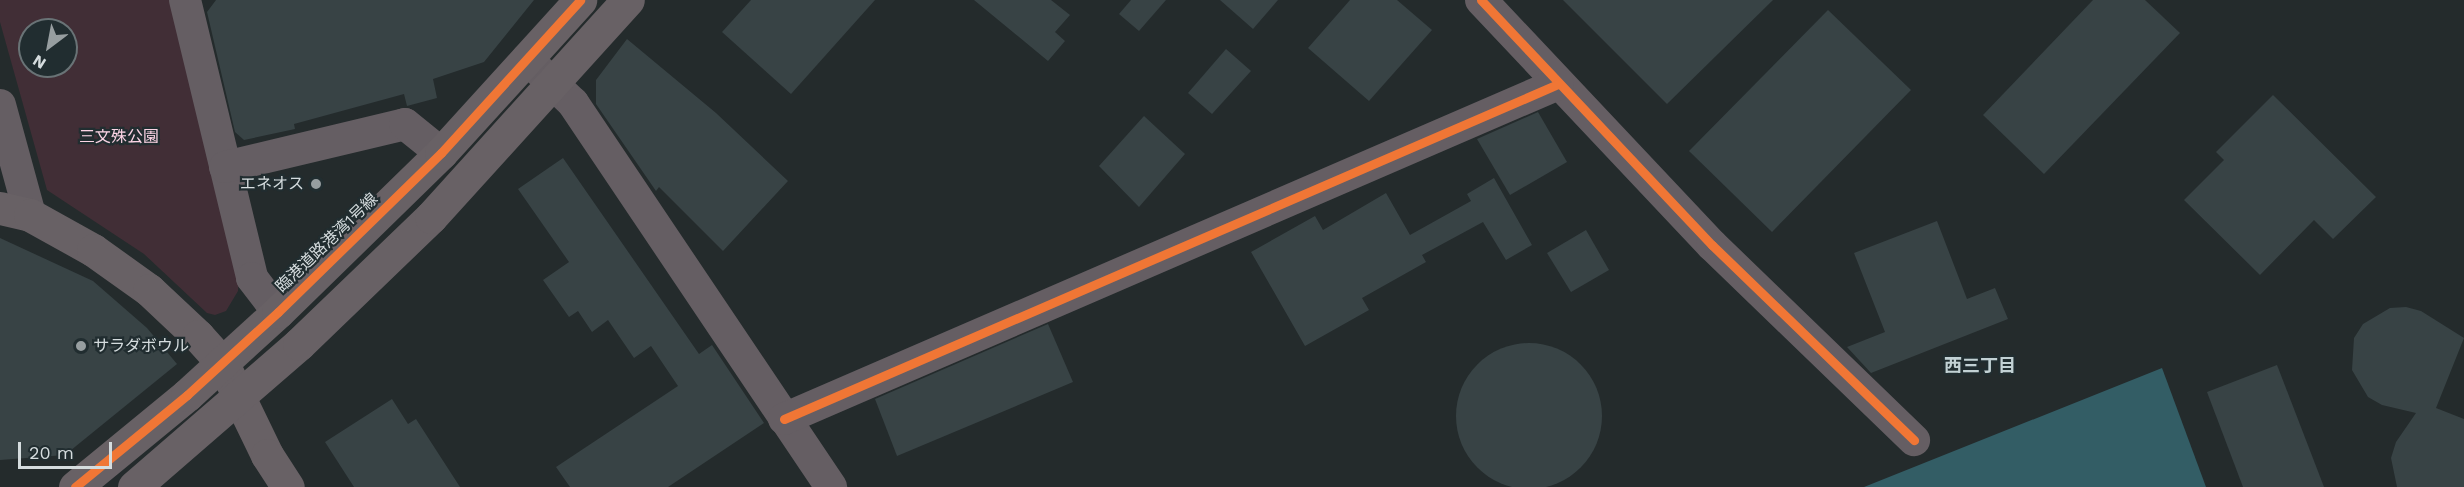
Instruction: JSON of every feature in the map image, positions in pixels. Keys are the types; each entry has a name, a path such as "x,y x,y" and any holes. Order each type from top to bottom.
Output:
{"street":[{"path":"185,0 252,278 278,312"},
{"name":"臨港道路港湾1号線","path":"75,487 223,364 278,312 441,153 580,0"},
{"path":"134,487 242,396 431,217 628,0"},
{"path":"1481,0 1712,245 1914,440"},
{"path":"527,59 554,83 594,133 831,487"},
{"path":"784,419 1558,84"},
{"path":"0,105 15,211 93,250 149,290 223,364 242,396 256,434 288,487"},
{"path":"225,167 405,124 441,153"}],"green space":[{"name":"三文殊公園","path":"0,0 171,0 239,277 238,291 226,311 215,315 207,313 144,254 47,190 0,22"}],"water":[{"path":"2162,368 2206,487 1864,487"}],"building":[{"path":"216,0 534,0 484,62 433,79 437,98 407,106 404,94 294,124 295,129 244,140 235,132 207,12"},
{"path":"751,0 875,0 791,94 722,32"},
{"path":"974,0 1051,0 1070,15 1055,32 1065,41 1048,61"},
{"path":"1131,0 1166,0 1139,31 1119,14"},
{"path":"1220,0 1278,0 1253,29"},
{"path":"1350,0 1397,0 1432,30 1369,101 1308,48"},
{"path":"1563,0 1773,0 1667,104"},
{"path":"2093,0 2145,0 2180,33 2044,174 1983,115"},
{"path":"1828,10 1911,90 1772,232 1689,151"},
{"path":"627,39 716,113 788,181 723,251 659,187 656,191 596,104 596,80"},
{"path":"1226,49 1251,71 1212,114 1188,93"},
{"path":"2273,95 2376,197 2333,239 2314,220 2260,275 2184,200 2224,160 2216,152"},
{"path":"1538,112 1567,162 1510,195 1477,139"},
{"path":"1144,116 1185,154 1139,207 1099,166"},
{"path":"563,158 699,354 712,345 764,423 668,487 570,487 556,467 678,386 651,346 634,358 608,320 592,332 578,311 569,317 543,280 569,262 518,189"},
{"path":"1494,178 1532,245 1506,260 1483,222 1422,255 1426,262 1362,298 1369,310 1305,346 1251,252 1315,216 1323,230 1386,193 1410,235 1471,201 1467,194"},
{"path":"1937,221 1967,299 1995,288 2008,319 1871,373 1847,347 1885,332 1854,253"},
{"path":"1586,230 1609,270 1571,292 1547,253"},
{"name":"サラダボウル","path":"0,238 93,281 147,328 177,364 65,455 0,460"},
{"path":"2406,307 2421,311 2464,338 2436,408 2464,419 2464,487 2397,487 2391,458 2396,442 2416,413 2382,405 2368,397 2352,370 2354,338 2363,324 2390,308"},
{"path":"1048,324 1073,382 897,456 875,399"},
{"path":"1529,343 1557,349 1580,365 1596,388 1602,416 1596,444 1580,467 1557,483 1529,489 1501,483 1478,467 1462,444 1456,416 1462,388 1478,365 1501,349"},
{"path":"2277,365 2324,487 2243,487 2207,392"},
{"path":"392,399 408,424 416,419 460,487 354,487 325,442"}],"cycle path":[{"path":"75,487 187,395 278,312 441,153 580,0"},
{"path":"1481,0 1712,245 1914,440"},
{"path":"784,419 1558,84"}],"place":[{"name":"エネオス","path":"316,184"},
{"name":"サラダボウル","path":"81,346"}],"district":[{"name":"西三丁目","path":"1980,366"}]}
